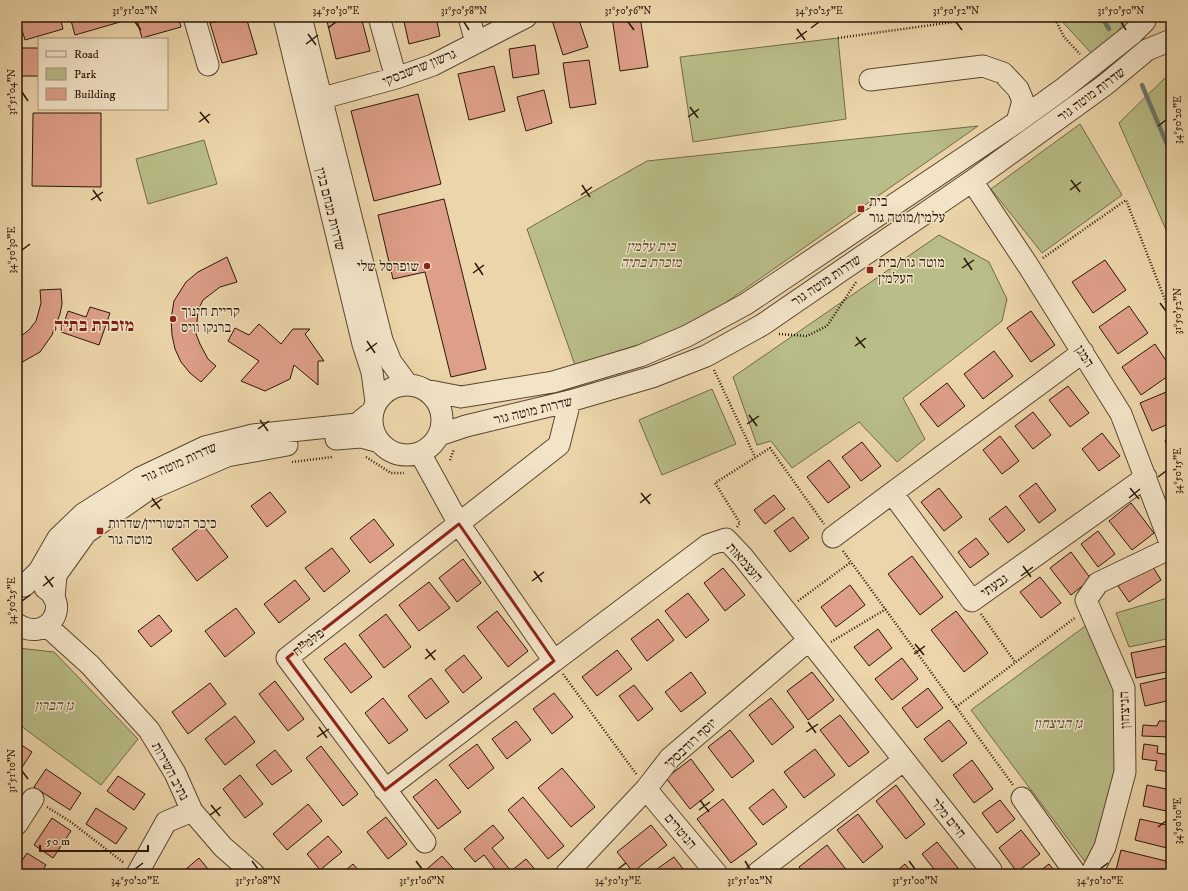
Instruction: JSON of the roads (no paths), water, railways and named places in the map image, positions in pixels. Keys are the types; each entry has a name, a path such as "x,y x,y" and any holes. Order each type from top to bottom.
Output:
{"street":[{"path":"194,17 208,65"},
{"name":"שדרות מנחם בגין","path":"284,17 313,101 382,340 389,359 417,388"},
{"name":"שדרות מנחם בגין","path":"301,17 313,101 363,344 372,372 375,406"},
{"path":"379,17 396,78"},
{"path":"469,17 476,43"},
{"name":"גרשון שרשבסקי","path":"313,101 396,78 433,65 526,17"},
{"path":"1145,19 1152,34 1158,38 1171,40"},
{"name":"שדרות מוטה גור","path":"417,388 461,397 553,382 640,356 687,336 746,304 1017,122 1064,88 1132,34 1145,19"},
{"name":"שדרות מוטה גור","path":"439,435 466,426 570,401 652,377 706,356 762,325 972,180 1105,85 1147,50 1171,40"},
{"path":"870,80 983,66 1003,72 1018,89 1023,101 1017,122"},
{"path":"1018,89 1038,95 1064,88"},
{"name":"המגן","path":"972,180 1029,267 1121,414 1171,545"},
{"path":"833,537 1083,352"},
{"path":"417,388 437,402 442,418 439,435 428,448 420,453 413,455 398,454 385,448 373,430 375,406 390,389 417,388"},
{"path":"459,524 559,445 570,401"},
{"name":"שדרות מוטה גור","path":"20,588 39,571 58,538 84,514 140,478 205,447 253,435 357,424 375,406"},
{"name":"שדרות מוטה גור","path":"52,613 56,575 86,533 146,491 227,456 263,448 361,437 380,442"},
{"path":"385,790 554,661 459,524 420,453"},
{"name":"גבעתי","path":"892,493 972,601 1146,477"},
{"name":"פלמ\"ח","path":"425,842 287,658 459,524"},
{"name":"העצמאות","path":"554,661 708,545 726,539 743,557 904,760"},
{"name":"הניצחון","path":"1091,874 1105,846 1125,772 1124,688 1086,600 1098,583 1171,548"},
{"name":"נתיב השירות","path":"20,588 32,584 47,589 52,613 90,664 149,730 175,773 192,811 223,847 254,874"},
{"path":"19,628 31,631 52,613"},
{"name":"יוסף רודבסקי","path":"577,871 670,758 813,645"},
{"path":"756,874 904,760"},
{"name":"חיים מלר","path":"904,760 991,870 986,874"},
{"name":"הנוטרים","path":"646,789 717,874"},
{"path":"1022,798 1076,874"},
{"path":"17,824 33,799"},
{"path":"133,870 166,822 192,811"}],"waterway":[{"path":"1102,17 1109,29"},
{"path":"1142,85 1171,154"}],"place":[{"name":"בית עלמין/מוטה גור","path":"861,209"},
{"name":"שופרסל שלי","path":"427,266"},
{"name":"מוטה גור/בית העלמין","path":"870,270"},
{"name":"קריית חינוך ברנקו וויס","path":"173,319"},
{"name":"כיכר המשוריין/שדרות מוטה גור","path":"100,531"}],"district":[{"name":"מזכרת בתיה","path":"94,325"}],"park label":[{"name":"בית עלמין מזכרת בתיה","path":"651,254"},
{"name":"גן הברון","path":"54,705"},
{"name":"גן הניצחון","path":"1058,723"}]}
